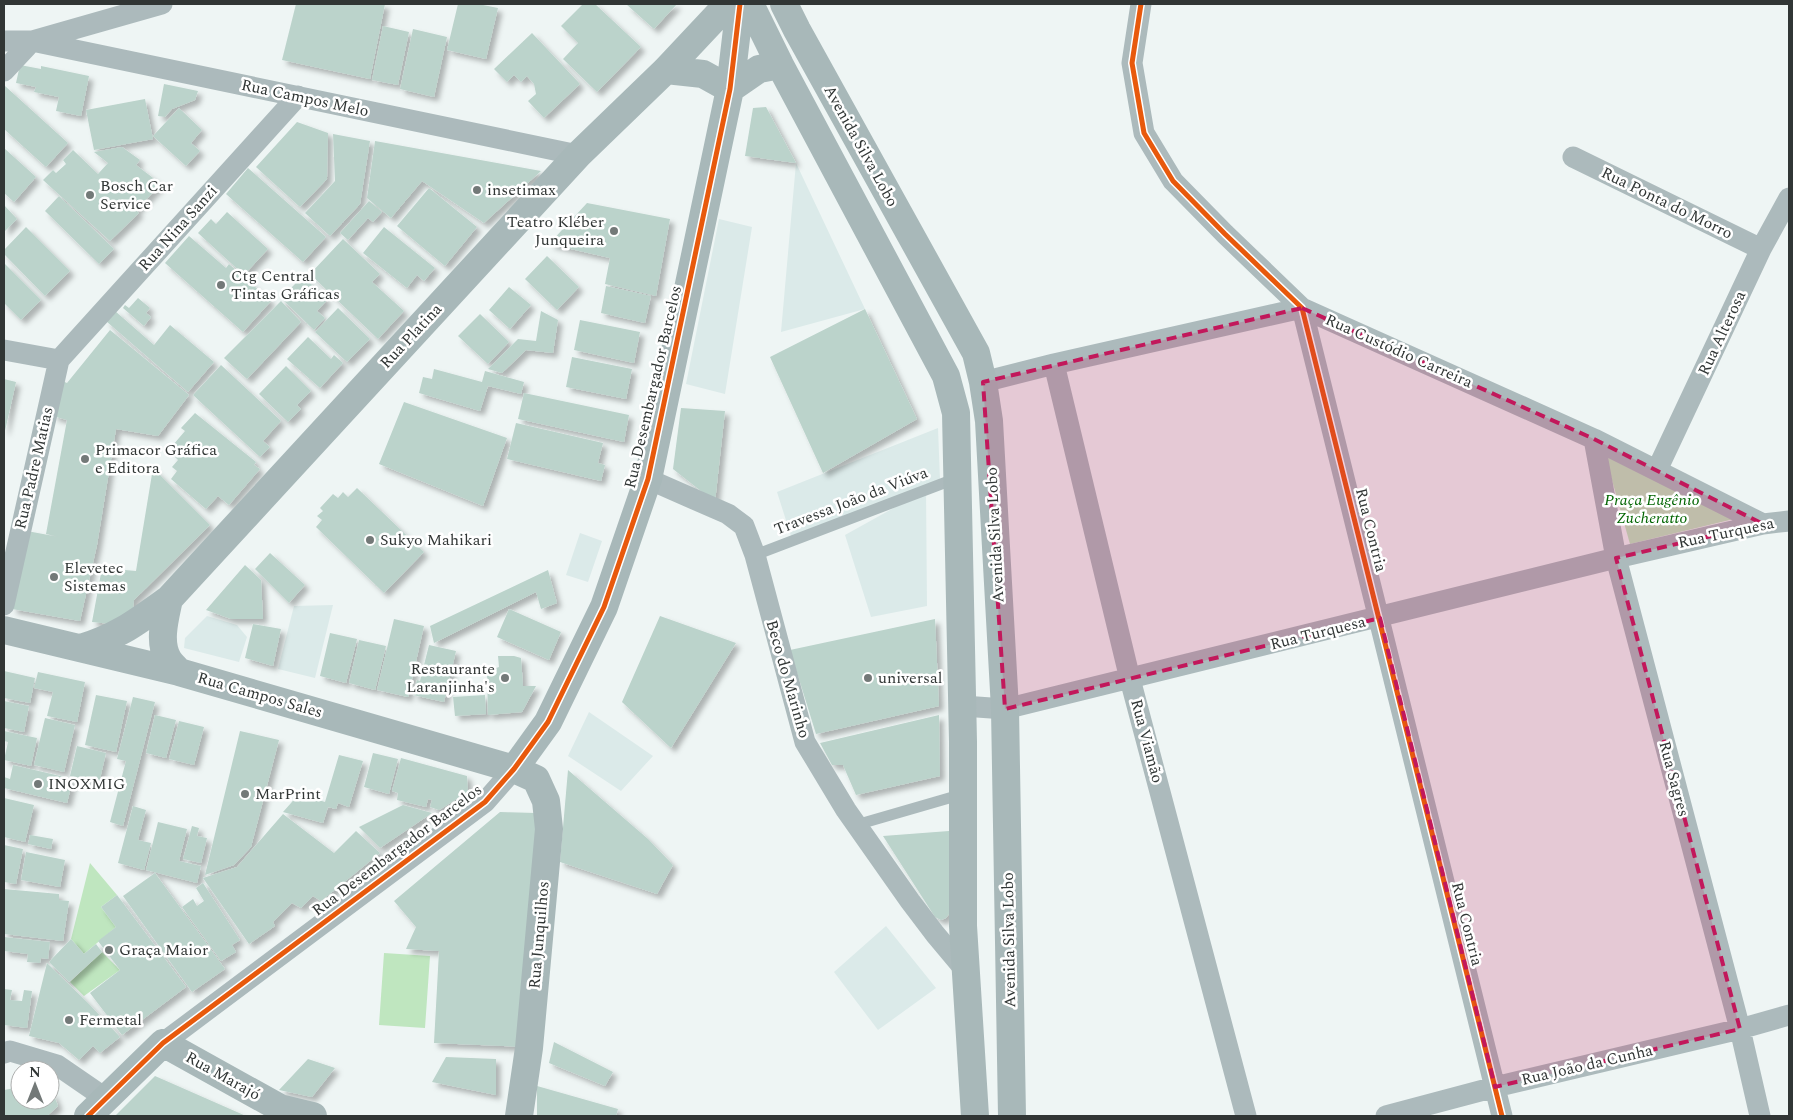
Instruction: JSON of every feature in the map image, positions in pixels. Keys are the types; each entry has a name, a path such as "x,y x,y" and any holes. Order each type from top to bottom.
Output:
{"street":[{"path":"4,41 32,41 162,4"},
{"name":"Rua Platina","path":"81,648 102,642 123,632 169,600 578,155 666,70 728,4"},
{"name":"Rua Desembargador Barcelos","path":"96,1107 163,1043 485,802 514,769 548,722 604,607 648,479 730,89 740,4"},
{"name":"Avenida Silva Lobo","path":"750,4 780,65 946,376 956,413 963,706 963,926 975,1116"},
{"name":"Avenida Silva Lobo","path":"784,4 976,353 983,382 989,421 1005,709 1010,1114"},
{"path":"1141,4 1132,63 1144,133 1173,181 1302,308"},
{"path":"4,72 32,41"},
{"name":"Rua Campos Melo","path":"32,41 578,155"},
{"path":"666,70 702,74 730,89 759,69 780,65"},
{"name":"Rua Nina Sanzi","path":"59,360 298,96"},
{"name":"Rua Ponta do Morro","path":"1573,157 1761,250"},
{"name":"Rua Alterosa","path":"1657,470 1761,250 1789,198"},
{"path":"983,382 1302,308"},
{"name":"Rua Custódio Carreira","path":"1302,308 1594,439 1763,524"},
{"name":"Rua Contria","path":"1302,308 1502,1116"},
{"path":"4,350 59,360"},
{"name":"Rua Padre Matias","path":"4,605 59,360"},
{"name":"Rua Viamão","path":"1054,364 1130,679 1246,1116"},
{"name":"Rua Sagres","path":"1594,439 1616,558 1740,1029 1760,1116"},
{"name":"Beco do Marinho","path":"648,479 728,514 744,526 755,555 805,742 856,824 935,934 966,971"},
{"name":"Rua Turquesa","path":"963,706 1005,709 1380,618 1616,558 1763,524 1789,520"},
{"path":"169,600 164,622 163,643 168,659 179,672"},
{"name":"Rua Campos Sales","path":"4,630 179,672 514,769"},
{"name":"Rua Junquilhos","path":"514,769 536,779 546,801 549,829 529,1048 519,1116"},
{"path":"935,934 940,938 951,940 961,933 963,926"},
{"name":"Rua João da Cunha","path":"1386,1116 1495,1087 1789,1016"},
{"name":"Rua Marajó","path":"163,1043 280,1108 313,1116"},
{"path":"4,1053 10,1052 57,1065 96,1107"}],"lane":[{"name":"Travessa João da Viúva","path":"755,555 959,478"},
{"path":"856,824 963,794"}],"highlighted area":[{"path":"1302,308 1594,439 1763,524 1616,558 1740,1029 1495,1087 1380,618 1005,709 983,382"}],"shaded area":[{"path":"796,163 865,309 781,332"},
{"path":"719,219 752,227 725,394 686,384"},
{"path":"938,428 940,480 791,536 777,492"},
{"path":"926,490 927,606 871,617 845,535"},
{"path":"580,533 602,541 588,582 566,575"},
{"path":"333,605 315,678 278,669 294,606"},
{"path":"207,616 237,625 247,637 239,662 184,648 185,638"},
{"path":"589,712 653,756 621,791 568,756"},
{"path":"886,926 936,988 878,1030 834,972"}],"green space":[{"name":"Praça Eugênio Zucheratto","path":"1604,452 1738,518 1630,544"},
{"path":"90,863 117,895 101,907 116,927 84,954 71,939"},
{"path":"102,952 120,970 84,996 70,982"},
{"path":"384,953 430,956 425,1028 379,1025"}],"building":[{"path":"296,4 385,4 370,79 282,60"},
{"path":"458,4 478,4 498,8 486,59 447,50"},
{"path":"583,4 595,4 641,47 597,92 563,59 578,43 561,26"},
{"path":"626,4 677,4 654,29"},
{"path":"383,26 409,32 398,85 372,80"},
{"path":"413,29 447,37 434,97 400,89"},
{"path":"532,33 580,84 544,118 528,101 536,94 534,84 527,76 521,82 514,75 507,82 494,69"},
{"path":"20,65 41,69 41,66 89,76 81,116 56,111 59,97 34,92 36,87 16,83"},
{"path":"164,84 198,91 195,100 172,109 165,117 158,116"},
{"path":"5,86 68,143 46,167 4,129"},
{"path":"145,99 153,139 94,150 86,110"},
{"path":"766,107 796,163 745,156 753,108"},
{"path":"179,108 202,130 191,143 200,151 186,166 153,136"},
{"path":"297,122 328,133 327,179 300,207 256,167"},
{"path":"333,134 370,141 360,204 330,236 305,213 335,181"},
{"name":"insetimax","path":"375,141 541,171 484,223 422,181 391,218 367,198"},
{"name":"Bosch Car Service","path":"122,147 140,160 136,165 161,184 136,210 139,213 110,241 43,180 53,170 56,173 66,164 63,160 73,150 98,174 108,163 94,152"},
{"path":"4,148 36,177 14,202 4,193"},
{"path":"248,168 326,237 303,262 226,194"},
{"path":"429,188 477,227 445,266 397,226"},
{"path":"59,196 114,249 99,264 45,211"},
{"path":"369,201 382,212 373,222 368,218 348,240 340,233"},
{"name":"Teatro Kléber Junqueira","path":"587,203 670,219 656,296 605,284 610,258 549,244"},
{"path":"4,205 17,219 4,232"},
{"path":"227,212 268,249 244,275 198,233 211,219 216,224"},
{"path":"26,227 70,271 45,296 4,254 4,250"},
{"path":"384,227 435,268 424,281 417,275 407,288 363,253"},
{"name":"Ctg Central Tintas Gráficas","path":"189,236 226,268 229,264 271,301 243,332 165,263"},
{"path":"343,239 380,274 372,282 404,311 378,339 310,274"},
{"path":"547,256 579,287 557,310 525,279"},
{"path":"4,263 41,300 21,320 4,303"},
{"path":"303,276 327,300 317,311 325,318 314,330 281,298"},
{"path":"606,286 651,296 645,323 601,313"},
{"path":"509,287 531,305 510,329 489,310"},
{"path":"138,298 150,308 146,313 151,317 144,326 123,308 125,305 129,308"},
{"path":"281,301 301,322 247,379 224,358"},
{"path":"338,308 370,339 347,362 315,332"},
{"path":"865,309 917,419 823,473 770,357"},
{"path":"115,311 154,345 170,325 214,362 188,392 106,321"},
{"path":"541,311 558,320 553,353 526,350 502,373 488,369 518,339 536,341"},
{"path":"480,314 509,342 488,364 458,336"},
{"path":"580,320 640,332 634,363 574,350"},
{"path":"110,330 189,395 158,436 116,429 97,545 80,621 12,609 27,531 59,537 46,534 67,420 53,416 60,380 67,383"},
{"path":"308,337 331,359 334,355 343,363 320,388 287,359"},
{"path":"572,357 632,369 626,399 566,387"},
{"path":"221,365 281,421 263,441 270,447 260,457 193,395"},
{"path":"286,366 311,391 297,405 301,409 288,422 259,394"},
{"path":"434,369 482,382 485,371 524,382 521,394 488,386 480,411 419,393 423,377 432,379"},
{"path":"4,379 16,382 5,431 4,431"},
{"path":"524,393 629,415 624,442 518,419"},
{"path":"404,402 507,438 483,506 379,464"},
{"path":"681,408 725,411 715,502 673,469"},
{"path":"195,413 256,462 254,465 260,469 229,505 218,496 206,509 171,479 177,471 172,467 178,460 174,456 179,450 173,445 185,431 181,428"},
{"path":"516,423 603,443 598,463 605,465 601,481 507,459"},
{"path":"153,468 210,525 134,600 131,626 92,622 102,568 136,571"},
{"name":"Sukyo Mahikari","path":"357,488 424,552 384,593 316,527 322,520 317,516 323,511 320,508 333,494 338,498 343,492 348,497"},
{"path":"270,553 305,585 289,603 255,569"},
{"path":"245,565 261,580 263,619 231,619 206,610"},
{"path":"548,570 557,603 541,609 536,592 434,643 430,626"},
{"path":"509,609 561,632 549,660 497,637"},
{"path":"660,616 736,643 671,748 622,702"},
{"path":"394,619 424,626 408,697 377,690"},
{"name":"universal","path":"935,619 939,706 816,734 790,650"},
{"path":"253,624 281,629 273,666 245,658"},
{"path":"330,633 357,639 346,683 320,676"},
{"path":"359,640 386,646 375,690 349,683"},
{"path":"429,645 456,651 444,702 413,695 417,680 420,681"},
{"name":"Restaurante Laranjinha's","path":"498,656 521,658 523,686 536,686 522,712 488,715 487,671 499,667"},
{"path":"4,671 35,678 30,703 4,698"},
{"path":"38,672 85,682 77,722 47,716 53,692 34,688"},
{"path":"96,695 127,701 116,752 85,745"},
{"path":"485,695 486,714 455,716 453,697"},
{"path":"133,697 155,702 123,826 110,822 126,761 117,759"},
{"path":"4,701 29,706 24,732 4,728"},
{"path":"155,715 176,720 166,758 146,753"},
{"path":"939,715 940,776 856,795 843,765 832,765 820,743"},
{"path":"45,718 75,725 64,772 34,765"},
{"path":"179,721 204,727 194,765 169,759"},
{"path":"4,731 37,738 31,766 4,760 8,742 4,741"},
{"name":"MarPrint","path":"240,731 279,740 251,847 234,865 205,875"},
{"path":"77,746 106,753 99,783 70,776"},
{"path":"373,753 398,759 389,794 364,787"},
{"path":"339,755 363,761 349,807 338,803 336,809 328,807 323,823 283,812 299,794 325,802"},
{"path":"401,758 467,776 468,792 439,810 430,807 432,800 428,799 426,807 397,800 398,793 392,791"},
{"name":"INOXMIG","path":"13,765 73,779 67,803 4,788 4,777 10,779"},
{"path":"568,770 648,839 673,865 657,894 560,862"},
{"path":"4,798 34,805 25,842 4,837"},
{"path":"403,805 432,813 380,848 359,827"},
{"path":"133,806 146,810 138,840 151,843 144,870 118,863"},
{"path":"500,812 536,813 525,1047 434,1043 439,951 406,949 416,927 394,901"},
{"path":"283,814 334,853 356,831 380,853 321,901 313,896 301,908 292,903 273,922 275,926 249,944 203,878 237,867"},
{"path":"158,822 187,829 179,861 201,866 197,883 146,870"},
{"path":"192,826 199,828 197,836 207,838 201,863 183,859"},
{"path":"949,831 949,914 941,920 935,917 883,836"},
{"path":"30,835 53,839 51,849 28,844"},
{"path":"4,845 23,849 16,884 4,882"},
{"path":"26,852 65,860 60,887 21,880"},
{"path":"155,873 225,969 192,992 123,896"},
{"path":"203,883 240,940 232,945 236,952 221,961 182,907 193,899 197,906 204,901 196,888"},
{"path":"4,889 59,894 59,900 69,901 63,941 4,934"},
{"path":"117,895 186,987 122,1035 90,993 120,970 98,941 116,927 101,907"},
{"path":"4,937 50,942 48,959 41,958 40,963 27,962 28,954 4,951"},
{"path":"71,939 84,954 96,944 102,952 69,982 49,962"},
{"name":"Fermetal","path":"47,963 120,1037 100,1053 93,1046 79,1060 59,1043 29,1036"},
{"path":"4,989 12,990 10,1000 22,1001 24,990 32,991 27,1028 4,1025"},
{"path":"554,1042 613,1072 605,1086 549,1063"},
{"path":"446,1057 496,1059 496,1095 432,1082"},
{"path":"308,1059 335,1068 312,1097 279,1090"},
{"path":"155,1076 246,1116 115,1116"},
{"path":"537,1086 618,1109 616,1116 537,1116"},
{"path":"10,1089 10,1110 54,1110 47,1116 5,1116 4,1090"}],"cycle path":[{"path":"88,1116 163,1043 485,802 514,769 548,722 604,607 648,479 730,89 740,4"},
{"path":"1141,4 1132,63 1144,133 1173,181 1302,308 1502,1116"}],"place":[{"name":"insetimax","path":"477,190"},
{"name":"Bosch Car Service","path":"90,195"},
{"name":"Teatro Kléber Junqueira","path":"614,231"},
{"name":"Ctg Central Tintas Gráficas","path":"221,285"},
{"name":"Primacor Gráfica e Editora","path":"85,459"},
{"name":"Sukyo Mahikari","path":"370,540"},
{"name":"Elevetec Sistemas","path":"54,577"},
{"name":"Restaurante Laranjinha's","path":"505,678"},
{"name":"universal","path":"868,678"},
{"name":"INOXMIG","path":"38,784"},
{"name":"MarPrint","path":"245,794"},
{"name":"Graça Maior","path":"109,950"},
{"name":"Fermetal","path":"69,1020"}]}
